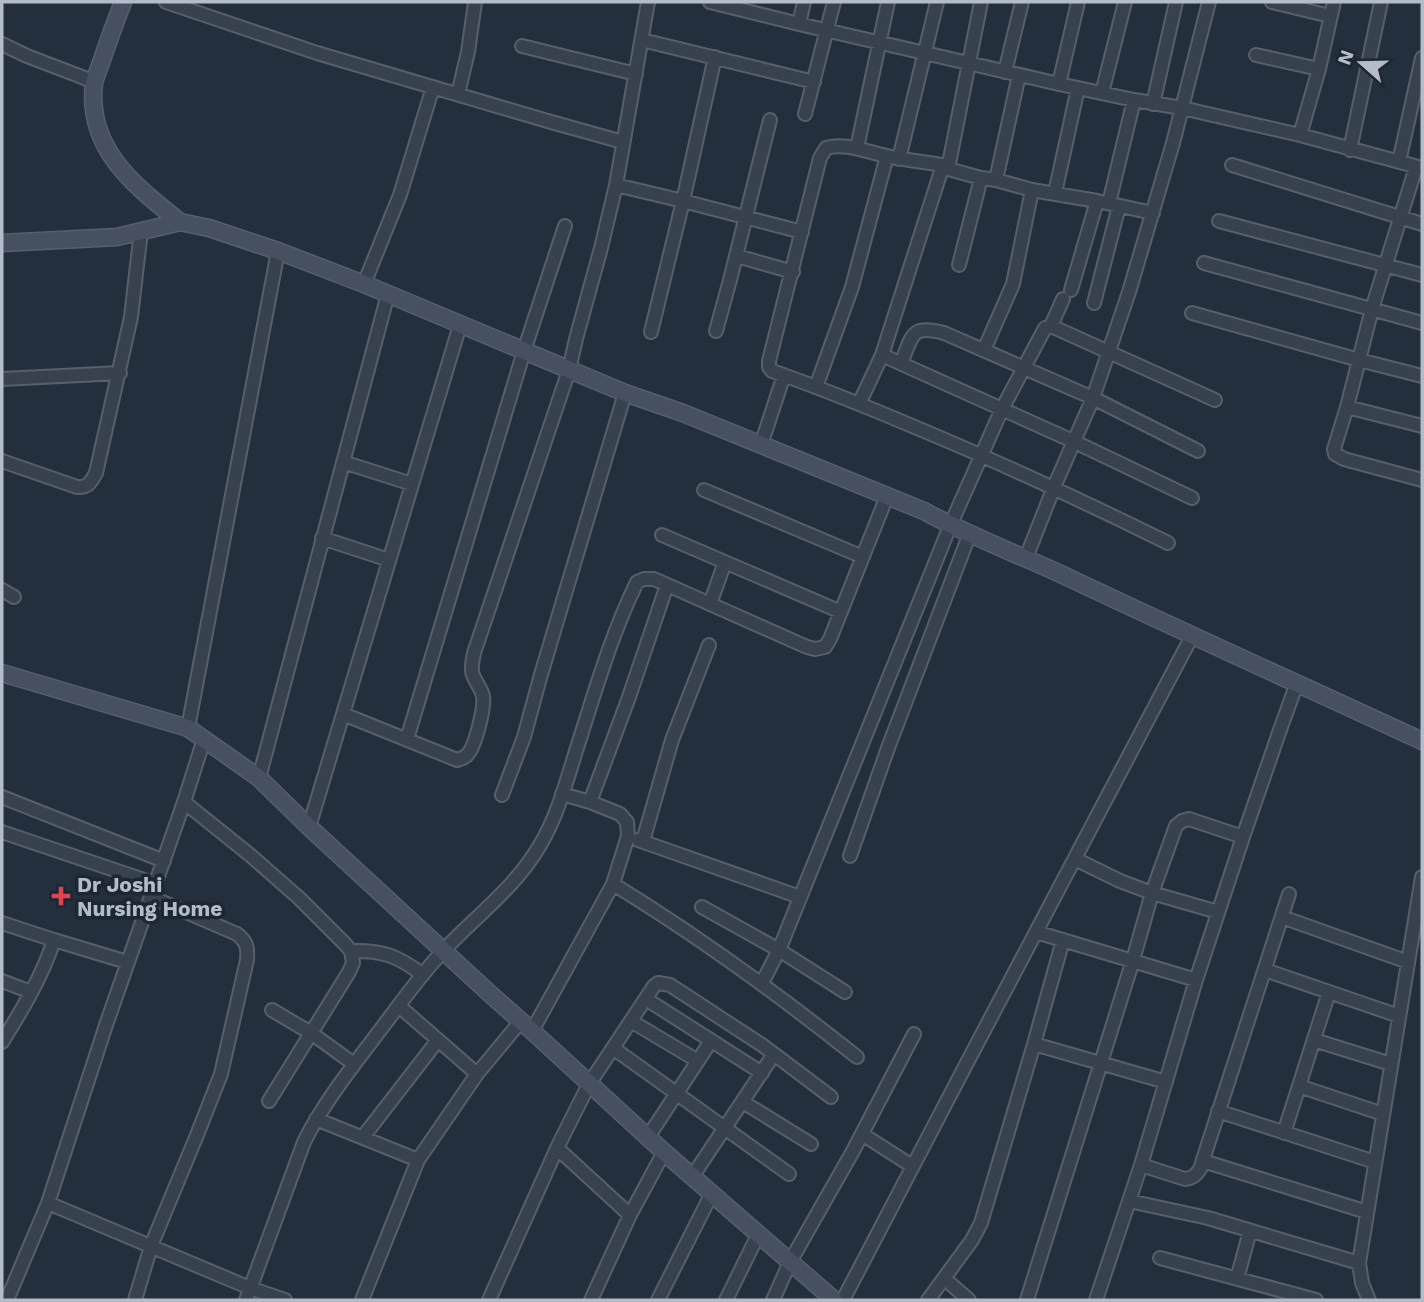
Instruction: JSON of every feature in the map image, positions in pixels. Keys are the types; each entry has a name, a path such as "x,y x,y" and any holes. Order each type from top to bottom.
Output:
{"main road":[{"path":"123,2 94,82 94,108 101,136 110,155 126,176 180,222"},
{"path":"2,243 117,237 180,222 209,228 278,251 388,293 625,393 683,413 924,511 950,526 1026,558 1422,741"},
{"path":"2,673 188,728 258,778 711,1195 834,1300"}],"street":[{"path":"166,2 317,52 623,142"},
{"path":"458,94 468,52 475,2"},
{"path":"343,714 457,760 465,758 470,751 484,702 473,676 474,653 569,370 617,185 648,2"},
{"path":"710,2 751,7 828,31 1300,135 1419,167 1372,309 1334,449 1335,454 1344,459 1422,480"},
{"path":"799,24 804,2"},
{"path":"805,114 834,2"},
{"path":"857,148 888,2"},
{"path":"816,387 852,287 893,157 925,53 937,2"},
{"path":"859,404 882,355 945,167 981,2"},
{"path":"1005,72 1022,2"},
{"path":"1059,84 1078,2"},
{"path":"1102,93 1125,2"},
{"path":"1153,104 1176,2"},
{"path":"1026,558 1093,398 1129,292 1182,108 1209,2"},
{"path":"1272,2 1330,16"},
{"path":"1300,135 1334,2"},
{"path":"1350,150 1381,2"},
{"path":"642,40 814,82"},
{"path":"2,44 94,82"},
{"path":"522,46 636,74"},
{"path":"1256,55 1319,69"},
{"path":"651,332 715,57"},
{"path":"1399,162 1422,58"},
{"path":"996,180 1019,75"},
{"path":"365,284 400,195 433,87"},
{"path":"1055,193 1078,88"},
{"path":"1094,303 1108,204 1134,100"},
{"path":"716,331 770,120"},
{"path":"1153,213 1032,190 857,148 835,145 826,148 820,158 769,367 772,371 859,404 1054,487 1168,542"},
{"path":"1232,165 1422,223"},
{"path":"959,265 981,178"},
{"path":"617,185 802,232"},
{"path":"984,350 1013,284 1032,190"},
{"path":"1051,326 1108,204"},
{"path":"1219,221 1422,275"},
{"path":"407,739 524,351 565,226"},
{"path":"2,461 77,487 83,488 90,484 96,473 120,373 131,317 141,231"},
{"path":"188,728 278,251"},
{"path":"737,256 793,272"},
{"path":"1204,263 1422,323"},
{"path":"258,778 388,293"},
{"path":"1192,313 1422,376"},
{"path":"309,827 460,325"},
{"path":"762,983 779,950 950,526 1002,409 1045,328 1051,326 1215,400"},
{"path":"901,363 918,330 943,333 1093,398 1198,451"},
{"path":"882,355 1192,498"},
{"path":"2,379 120,373"},
{"path":"761,445 784,376"},
{"path":"502,795 524,737 625,393"},
{"path":"1347,407 1422,426"},
{"path":"343,462 412,484"},
{"path":"704,490 863,557"},
{"path":"248,1294 304,1142 316,1119 423,975 443,951 499,899 540,845 551,824 612,644 638,582 654,579 807,647 824,647 830,639 887,496"},
{"path":"850,856 970,533"},
{"path":"662,536 841,612"},
{"path":"322,538 390,560"},
{"path":"710,604 725,562"},
{"path":"590,802 667,584"},
{"path":"2,590 15,597"},
{"path":"843,1300 1192,636"},
{"path":"643,841 672,740 709,645"},
{"path":"1096,1300 1141,1165 1218,912 1297,683"},
{"path":"7,1300 48,1203 127,961 156,884 204,739"},
{"path":"362,1300 418,1160 477,1074 527,1026 613,884 628,836 627,822 620,814 562,794"},
{"path":"2,797 163,861"},
{"path":"184,802 299,898 351,951 353,963 349,972 270,1101"},
{"path":"1027,1300 1152,892 1176,826 1189,819 1243,837"},
{"path":"2,832 156,884"},
{"path":"628,836 800,897"},
{"path":"1075,859 1120,881 1218,912"},
{"path":"1369,1300 1362,1283 1359,1263 1422,877"},
{"path":"613,884 663,914 762,983 857,1057"},
{"path":"1141,1165 1185,1179 1196,1176 1289,894"},
{"path":"135,1300 151,1246 221,1074 248,949 245,941 237,934 151,898"},
{"path":"702,907 779,950 845,992"},
{"path":"1282,917 1408,961"},
{"path":"2,923 127,961"},
{"path":"1036,932 1196,980"},
{"path":"2,1042 48,959 54,940"},
{"path":"928,1300 972,1240 981,1223 1063,940"},
{"path":"351,951 373,950 392,956 423,975"},
{"path":"1265,970 1399,1016"},
{"path":"2,981 31,992"},
{"path":"489,1300 557,1148 589,1084 658,983 670,985 774,1054 831,1097"},
{"path":"1284,1133 1329,992"},
{"path":"646,999 762,1073"},
{"path":"399,1006 477,1074"},
{"path":"272,1010 355,1064"},
{"path":"631,1021 698,1061"},
{"path":"773,1300 790,1262 914,1034"},
{"path":"363,1137 438,1040"},
{"path":"1314,1040 1391,1064"},
{"path":"648,1137 711,1041"},
{"path":"1034,1044 1166,1082"},
{"path":"613,1048 789,1174"},
{"path":"692,1177 774,1054"},
{"path":"1299,1086 1383,1114"},
{"path":"743,1102 811,1144"},
{"path":"1219,1111 1375,1162"},
{"path":"316,1119 418,1160"},
{"path":"862,1134 912,1166"},
{"path":"557,1148 630,1215"},
{"path":"591,1300 630,1215 664,1152"},
{"path":"1203,1161 1367,1212"},
{"path":"658,1300 711,1195"},
{"path":"1129,1201 1180,1211 1359,1263"},
{"path":"48,1203 151,1246 248,1294 285,1300"},
{"path":"1237,1279 1250,1231"},
{"path":"726,1300 758,1236"},
{"path":"1160,1258 1316,1300"},
{"path":"945,1279 969,1300"}],"place":[{"name":"Dr Joshi Nursing Home","path":"61,896"}]}
